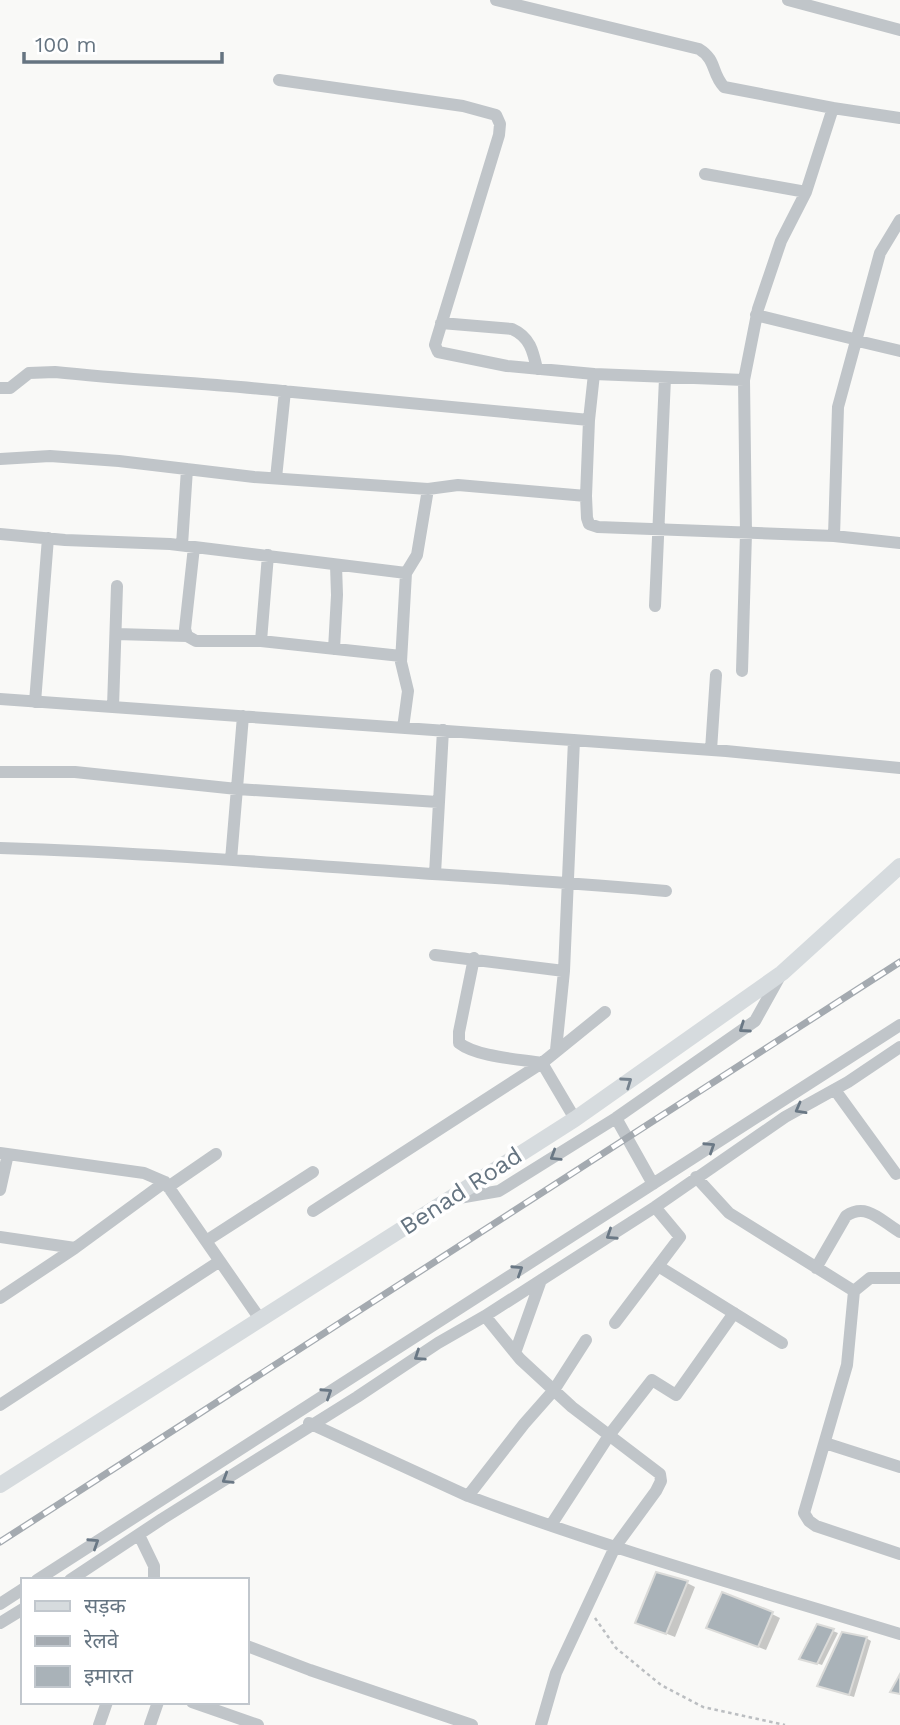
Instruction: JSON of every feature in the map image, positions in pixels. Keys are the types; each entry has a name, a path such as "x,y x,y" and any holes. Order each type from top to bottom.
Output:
{"main road":[{"name":"Benad Road","path":"1,1482 575,1119 782,973 900,866"}],"street":[{"path":"496,0 699,49 712,61 716,76 724,87 833,108 900,117"},
{"path":"788,0 900,30"},
{"path":"279,80 463,106 496,115 500,124 499,135 441,323 435,345 438,352 537,369 666,378 744,380"},
{"path":"742,671 746,533 744,380 756,315 781,242 806,192 833,108"},
{"path":"705,174 806,192"},
{"path":"834,536 838,407 880,253 900,220"},
{"path":"756,315 900,351"},
{"path":"441,323 512,329 521,333 532,349 537,369"},
{"path":"0,388 10,388 30,373 55,372 589,420"},
{"path":"594,374 586,496 589,524 598,527 834,536 900,543"},
{"path":"655,606 666,378"},
{"path":"276,478 285,391"},
{"path":"0,459 50,456 276,478 428,489 458,485 586,496"},
{"path":"187,469 187,636"},
{"path":"403,728 408,691 401,656 406,573 417,555 428,489"},
{"path":"0,534 188,546 406,573"},
{"path":"35,702 48,538"},
{"path":"261,641 268,555"},
{"path":"334,649 337,565"},
{"path":"113,707 117,586"},
{"path":"116,634 187,636 196,641 261,641 401,656"},
{"path":"711,750 716,675"},
{"path":"0,699 711,750 900,768"},
{"path":"231,860 243,716"},
{"path":"435,874 443,730"},
{"path":"556,1050 564,971 574,740"},
{"path":"0,772 75,772 237,789 438,802"},
{"path":"0,848 86,850 666,891"},
{"path":"435,955 564,971"},
{"path":"474,958 459,1043 480,1052 542,1063 575,1119"},
{"path":"446,1200 499,1191 616,1118 755,1021 782,973"},
{"path":"313,1212 542,1063 605,1012"},
{"path":"40,1578 900,1025"},
{"path":"73,1578 438,1343 655,1208 785,1117 835,1090 900,1047"},
{"path":"835,1090 896,1174"},
{"path":"616,1118 653,1184"},
{"path":"0,1190 4,1154 144,1173 167,1185 260,1319"},
{"path":"0,1298 216,1154"},
{"path":"206,1241 313,1172"},
{"path":"696,1177 729,1213 854,1292"},
{"path":"615,1324 680,1237 655,1208"},
{"path":"816,1268 846,1216 855,1210 865,1209 900,1232"},
{"path":"0,1237 75,1248"},
{"path":"0,1405 220,1261"},
{"path":"658,1266 782,1343"},
{"path":"900,1278 870,1278 854,1292 847,1365 804,1513 816,1526 900,1554"},
{"path":"515,1353 541,1280"},
{"path":"551,1525 610,1434 652,1380 676,1395 734,1313"},
{"path":"485,1316 515,1353 572,1407 657,1469 661,1481 615,1546 556,1673 541,1725"},
{"path":"468,1496 554,1390 586,1340"},
{"path":"300,1411 311,1425 468,1496 615,1546 900,1634"},
{"path":"825,1443 900,1467"},
{"path":"139,1535 154,1566 155,1578"},
{"path":"0,1604 21,1590"},
{"path":"0,1623 21,1610"},
{"path":"248,1646 472,1725"},
{"path":"99,1725 106,1704"},
{"path":"150,1725 157,1704"},
{"path":"198,1704 258,1725"}],"path":[{"path":"587,1607 616,1648 660,1685 703,1707 785,1725"}],"building":[{"path":"656,1572 688,1581 666,1634 635,1623"},
{"path":"722,1592 773,1612 758,1647 706,1628"},
{"path":"817,1624 834,1629 817,1664 799,1659"},
{"path":"842,1632 867,1637 849,1695 817,1686"},
{"path":"900,1674 900,1694 890,1692"}],"railway":[{"path":"0,1542 900,962"}]}
